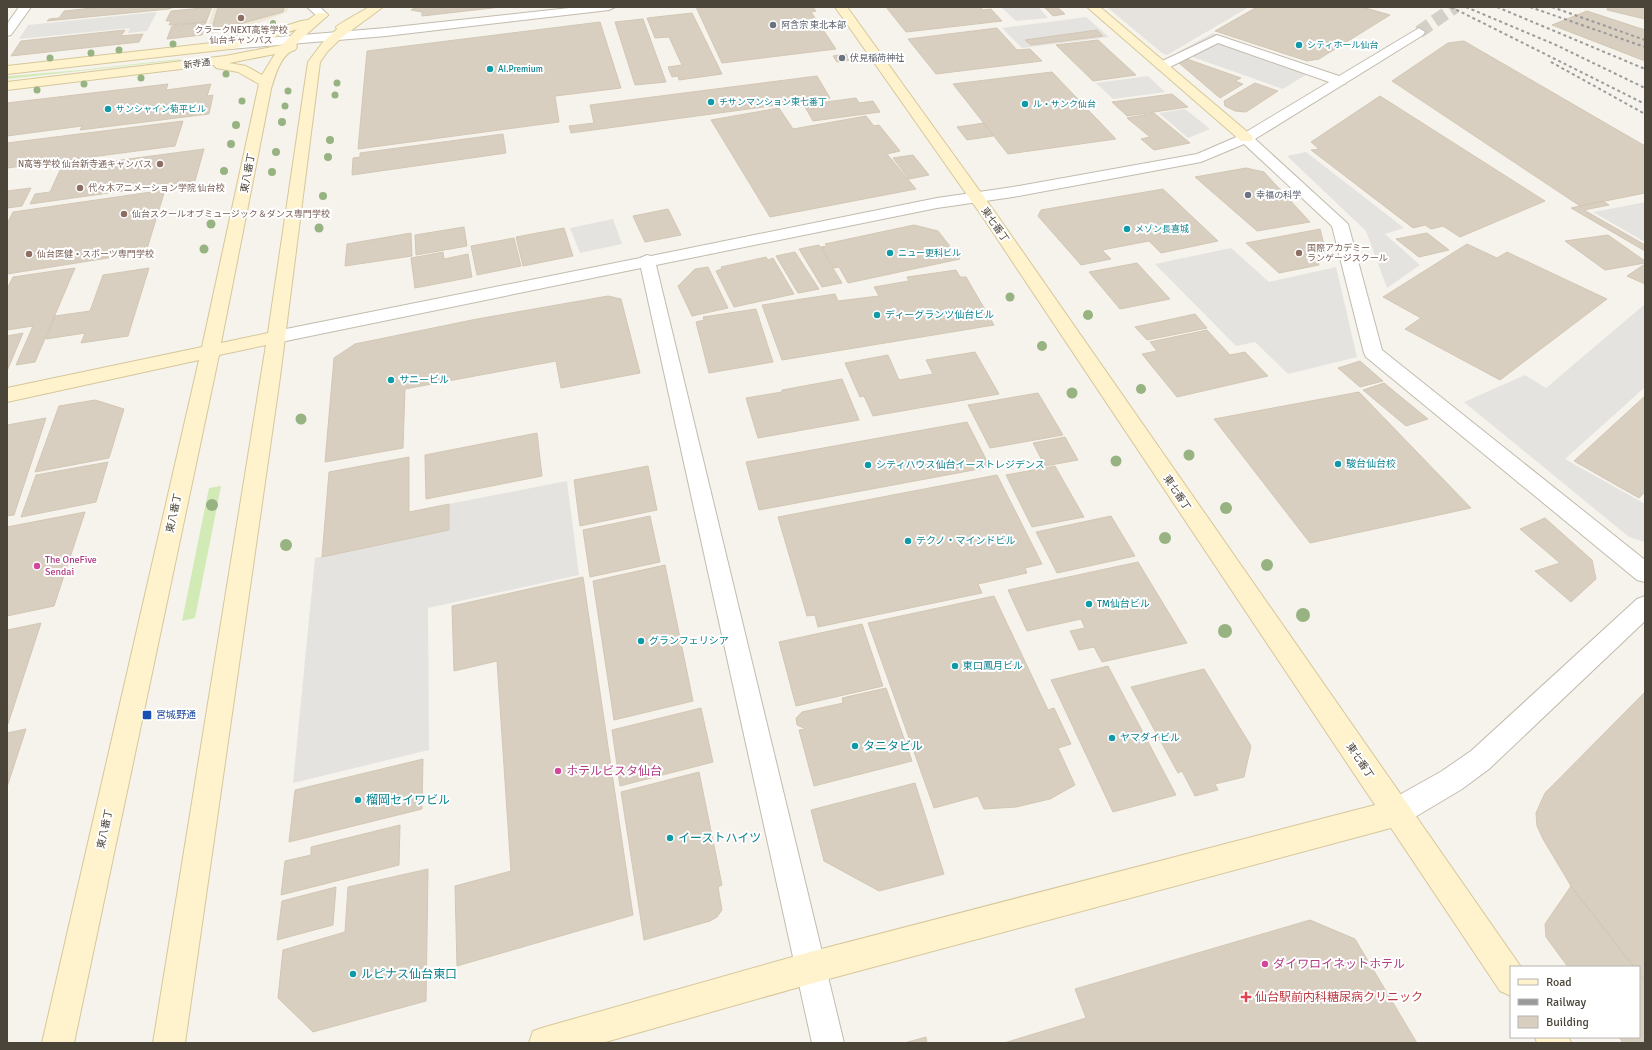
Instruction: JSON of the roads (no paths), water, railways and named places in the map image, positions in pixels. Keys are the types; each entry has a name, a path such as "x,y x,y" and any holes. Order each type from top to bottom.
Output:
{"street":[{"path":"7,32 25,7"},
{"name":"新寺通","path":"7,70 230,45 279,32 317,11 334,7"},
{"name":"新寺通","path":"7,86 198,64 317,38 354,22 377,7"},
{"path":"317,38 386,32 609,7"},
{"name":"東七番丁","path":"841,7 976,198 1395,813 1510,979"},
{"path":"1093,7 1246,138 1340,224 1373,353 1645,573"},
{"name":"東八番丁","path":"58,1043 210,352 266,83 273,66 289,44 317,11"},
{"path":"307,57 320,50 334,36 354,22"},
{"path":"7,395 210,352 276,336 647,260 937,203 976,198 1201,158 1246,138 1419,32"},
{"path":"1162,66 1218,39 1340,80"},
{"path":"230,45 289,44 307,57"},
{"path":"169,1043 227,671 276,336 307,57"},
{"path":"198,64 242,69 266,83"},
{"path":"647,260 828,1043"},
{"path":"545,1043 810,968 1395,813 1452,780 1480,760 1645,606"}],"tunnel":[{"path":"1419,32 1455,7"}],"railway":[{"path":"1451,7 1645,104"},
{"path":"1466,7 1556,45 1645,88"},
{"path":"1497,7 1645,69"},
{"path":"1530,7 1645,47"},
{"path":"1552,7 1645,40"},
{"path":"1551,62 1645,114"}],"place":[{"name":"クラークNEXT高等学校 仙台キャンパス","path":"241,18"},
{"name":"阿含宗 東北本部","path":"773,25"},
{"name":"シティホール仙台","path":"1299,45"},
{"name":"伏見稲荷神社","path":"842,58"},
{"name":"AI.Premium","path":"490,69"},
{"name":"チサンマンション東七番丁","path":"711,102"},
{"name":"ル・サンク仙台","path":"1025,104"},
{"name":"サンシャイン菊平ビル","path":"108,109"},
{"name":"N高等学校 仙台新寺通キャンパス","path":"160,164"},
{"name":"代々木アニメーション学院 仙台校","path":"80,188"},
{"name":"幸福の科学","path":"1248,195"},
{"name":"仙台スクールオブミュージック＆ダンス専門学校","path":"124,214"},
{"name":"メゾン長喜城","path":"1127,229"},
{"name":"ニュー更科ビル","path":"890,253"},
{"name":"国際アカデミー ランゲージスクール","path":"1299,253"},
{"name":"仙台医健・スポーツ専門学校","path":"29,254"},
{"name":"ディーグランツ仙台ビル","path":"877,315"},
{"name":"サニービル","path":"391,380"},
{"name":"駿台仙台校","path":"1338,464"},
{"name":"シティハウス仙台イーストレジデンス","path":"868,465"},
{"name":"テクノ・マインドビル","path":"908,541"},
{"name":"The OneFive Sendai","path":"37,566"},
{"name":"TM仙台ビル","path":"1089,604"},
{"name":"グランフェリシア","path":"641,641"},
{"name":"東口鳳月ビル","path":"955,666"},
{"name":"宮城野通","path":"147,715"},
{"name":"ヤマダイビル","path":"1112,738"},
{"name":"タニタビル","path":"855,746"},
{"name":"ホテルビスタ仙台","path":"558,771"},
{"name":"榴岡セイワビル","path":"358,800"},
{"name":"イーストハイツ","path":"670,838"},
{"name":"ダイワロイネットホテル","path":"1265,964"},
{"name":"ルピナス仙台東口","path":"353,974"},
{"name":"仙台駅前内科糖尿病クリニック","path":"1246,997"}]}
